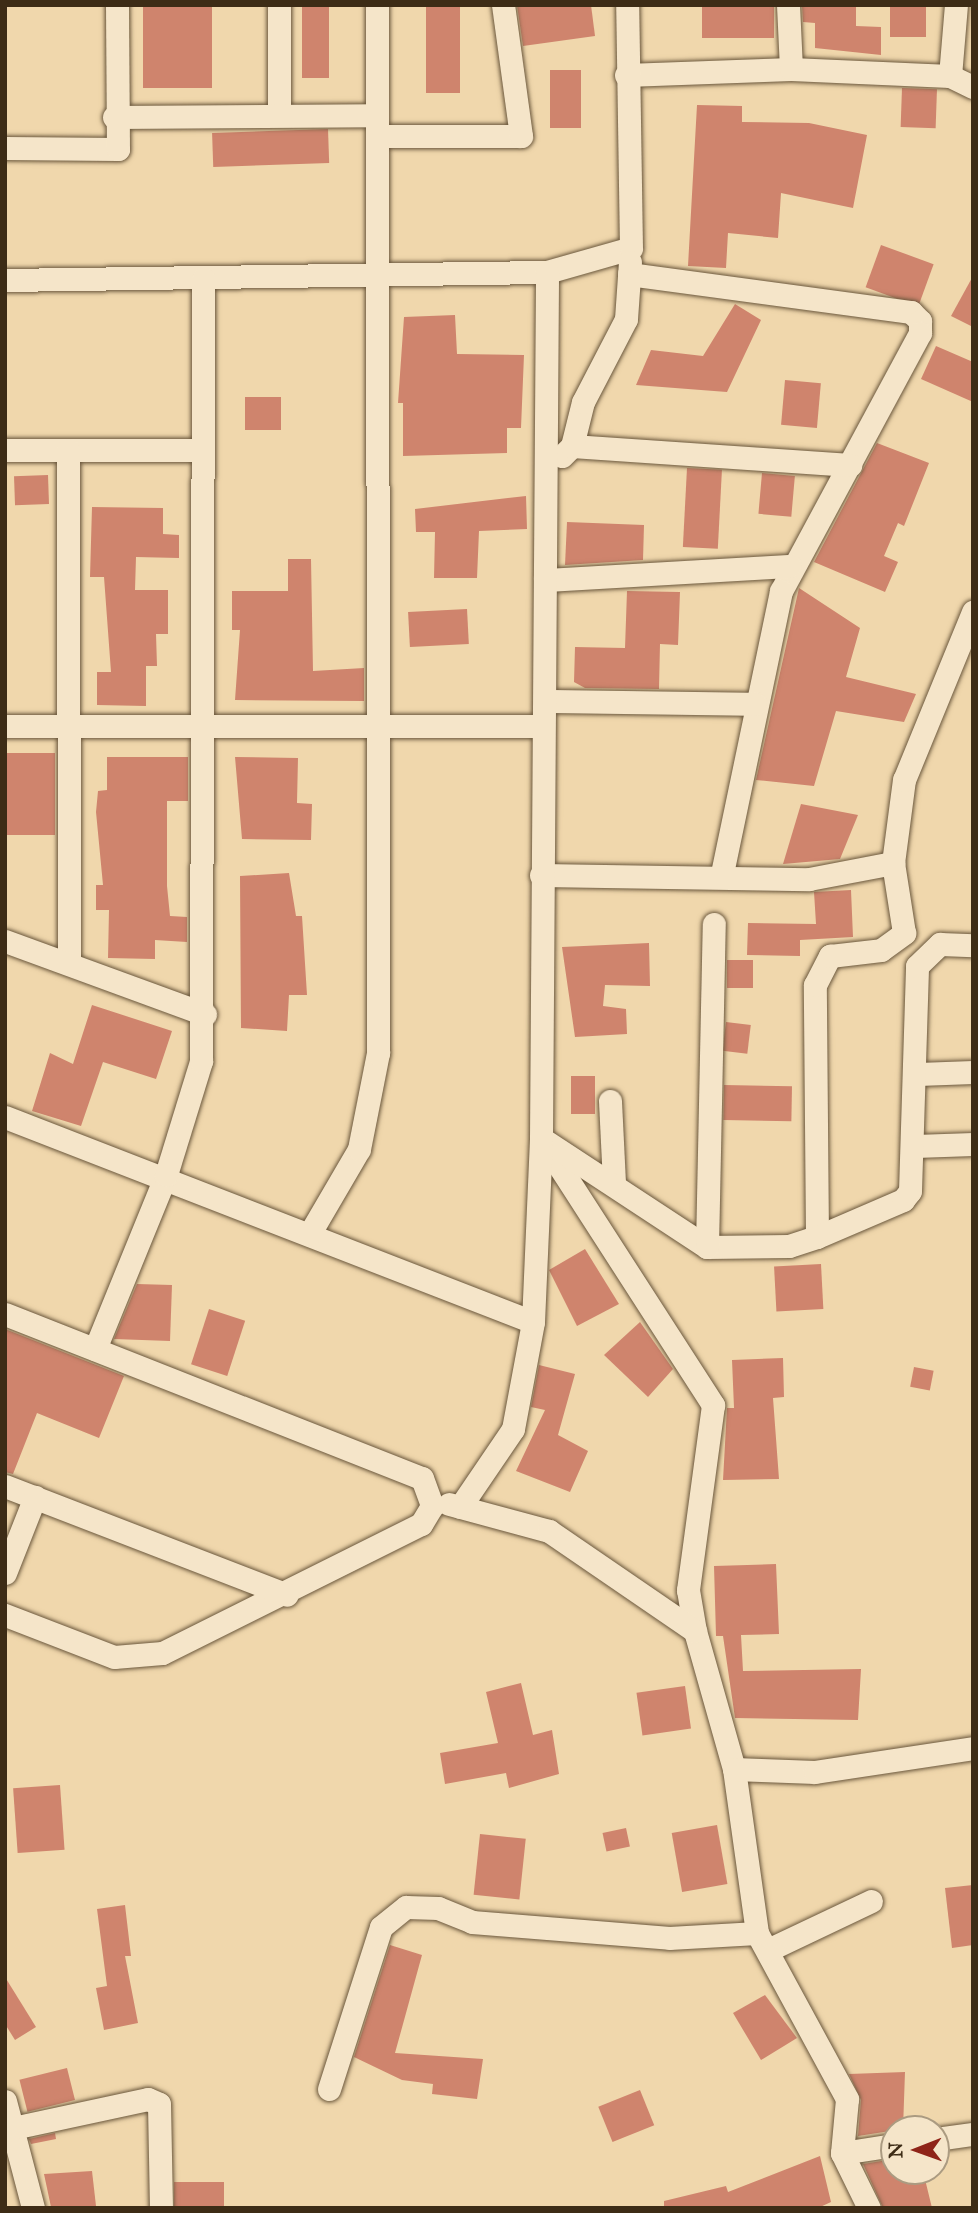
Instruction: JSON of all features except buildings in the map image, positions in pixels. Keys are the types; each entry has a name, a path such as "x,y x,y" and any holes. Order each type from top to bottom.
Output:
{"street":[{"path":"5,148 117,149 114,117 117,5"},
{"path":"279,5 279,111"},
{"path":"310,1233 353,1165 372,1103 378,1053 377,5"},
{"path":"114,117 279,111 377,125 521,136 503,5"},
{"path":"547,470 572,446 583,402 626,319 631,248 626,75 627,5"},
{"path":"788,5 791,69"},
{"path":"950,76 956,5"},
{"path":"626,75 791,69 950,76 973,88"},
{"path":"5,280 378,277 547,272 631,248"},
{"path":"460,1507 513,1429 533,1322 541,1139 541,726 545,701 547,272"},
{"path":"629,274 911,312 920,333 850,465 790,566 755,704 722,874"},
{"path":"95,1349 166,1175 200,1068 205,1014 203,279"},
{"path":"572,446 850,465"},
{"path":"5,450 203,450"},
{"path":"68,450 69,962"},
{"path":"545,580 790,566"},
{"path":"817,1237 815,985 830,956 881,950 904,933 893,863 904,780 973,612"},
{"path":"545,701 755,704"},
{"path":"5,726 541,726"},
{"path":"541,875 722,874 809,879 893,863"},
{"path":"707,1247 714,924"},
{"path":"5,941 69,962 205,1014"},
{"path":"541,1139 707,1247 789,1246 817,1237 903,1200 915,1146 918,1074 917,966 940,944 973,945"},
{"path":"918,1074 973,1072"},
{"path":"610,1101 614,1184"},
{"path":"5,1117 166,1175 533,1322"},
{"path":"541,1139 713,1405 688,1590 695,1631 734,1769 762,1942 847,2099 842,2153 869,2208"},
{"path":"915,1146 973,1144"},
{"path":"5,1314 422,1478 432,1499 430,1517 421,1524 287,1595 177,1647 138,1658 114,1657 5,1615"},
{"path":"5,1486 287,1595"},
{"path":"5,1573 35,1497"},
{"path":"432,1499 549,1531 695,1631"},
{"path":"734,1769 815,1772 973,1748"},
{"path":"329,2089 381,1927 406,1907 438,1908 472,1922 669,1938 762,1942 871,1901"},
{"path":"13,2127 148,2099 159,2104 161,2208"},
{"path":"5,2101 33,2208"},
{"path":"950,2137 973,2134"},
{"path":"842,2153 880,2147"}]}
